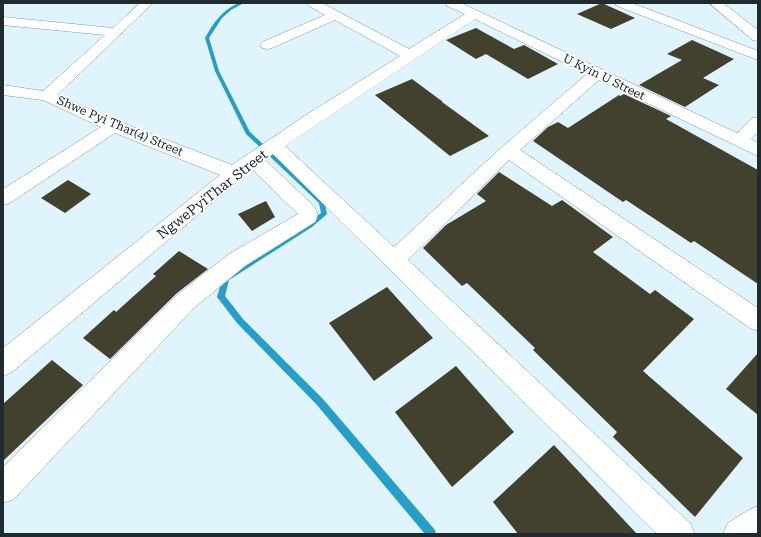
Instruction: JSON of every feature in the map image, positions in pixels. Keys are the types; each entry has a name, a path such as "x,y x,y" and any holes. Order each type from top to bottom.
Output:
{"street":[{"path":"47,96 147,3"},
{"path":"313,3 409,55"},
{"name":"U Kyin U Street","path":"450,3 738,142 758,150"},
{"path":"621,3 758,56"},
{"path":"715,3 758,37"},
{"name":"NgwePyiThar Street","path":"3,364 234,173 409,55 474,14"},
{"path":"267,44 335,15"},
{"path":"3,21 116,32"},
{"path":"394,261 508,151 596,74"},
{"name":"Shwe Pyi Thar(4) Street","path":"3,90 47,96 114,126 234,173"},
{"path":"738,142 758,122"},
{"path":"3,198 114,126"},
{"path":"274,145 679,534"},
{"path":"508,151 758,321"},
{"path":"3,488 186,301 237,260 308,218 308,213 306,210 253,160"},
{"path":"739,534 758,522"}],"building":[{"path":"602,3 635,18 611,29 577,14"},
{"path":"476,28 514,49 524,45 558,64 528,79 486,54 476,59 446,40"},
{"path":"692,40 734,59 703,78 719,85 685,107 639,85 682,60 667,54"},
{"path":"412,79 489,136 450,156 375,95"},
{"path":"624,94 671,116 666,119 758,170 758,284 694,241 691,243 626,200 623,202 533,141 548,127 558,122 568,128 619,95"},
{"path":"499,172 552,206 562,200 613,237 593,252 650,294 655,290 694,319 643,371 743,458 695,517 613,437 617,432 533,350 535,348 467,283 462,286 423,248 446,225 486,201 477,194"},
{"path":"68,180 91,194 65,213 41,198"},
{"path":"266,201 275,217 252,231 238,214"},
{"path":"179,251 208,269 177,293 110,359 83,338 114,310 116,312 156,276 153,274"},
{"path":"387,287 433,338 374,381 329,323"},
{"path":"758,353 758,415 726,389"},
{"path":"52,360 83,385 3,461 3,404"},
{"path":"456,366 514,432 452,487 395,412"},
{"path":"554,445 637,534 518,534 493,502"}],"waterway":[{"path":"242,3 225,13 214,26 207,38 217,71 248,133 322,202 324,214 310,225 226,278 221,297 240,321 320,402 431,534"}]}
